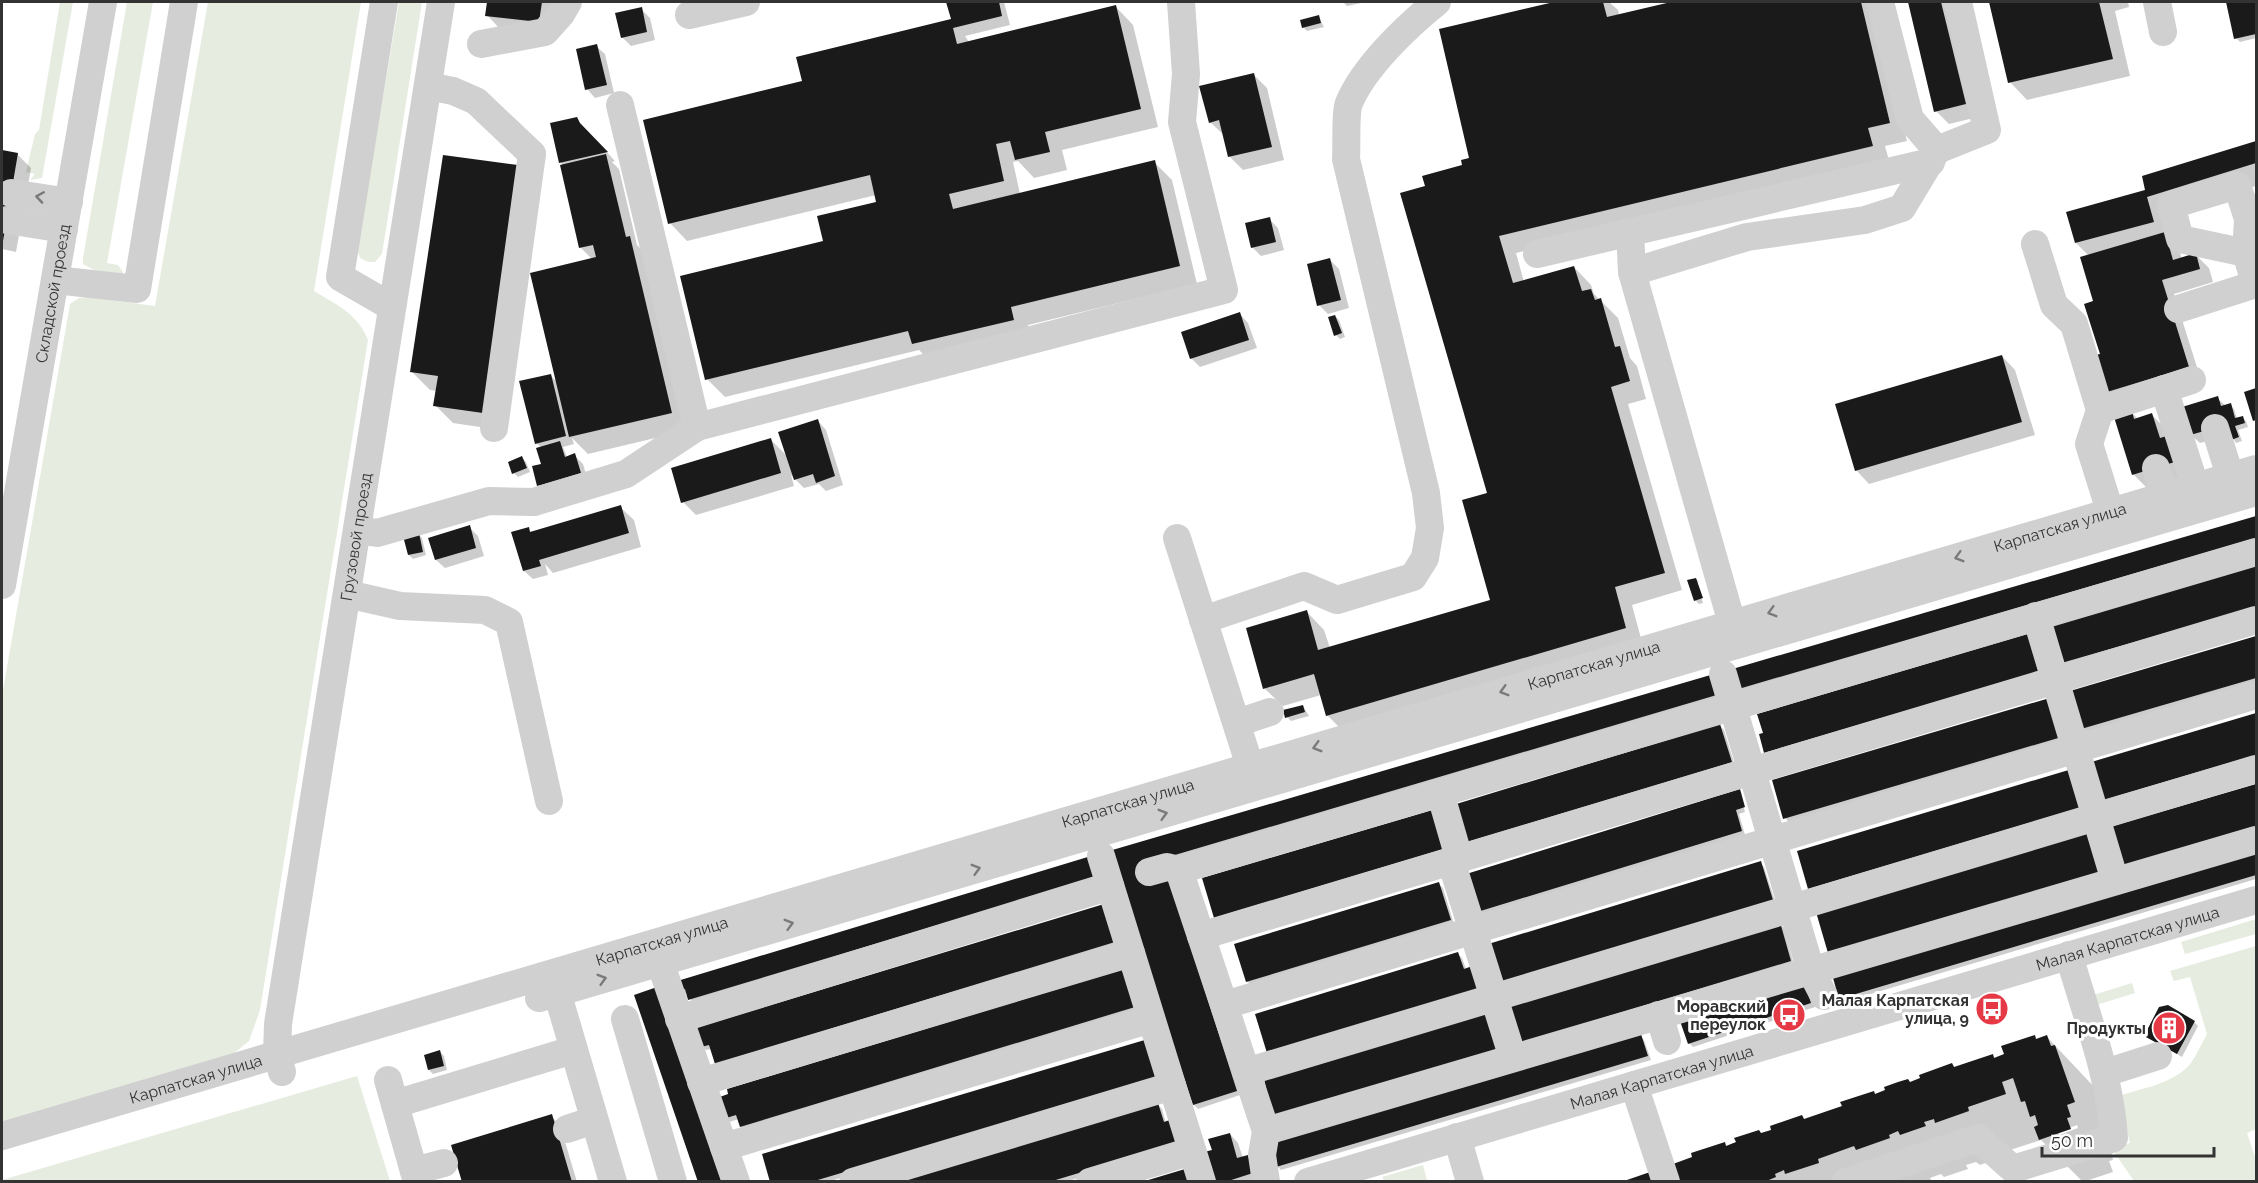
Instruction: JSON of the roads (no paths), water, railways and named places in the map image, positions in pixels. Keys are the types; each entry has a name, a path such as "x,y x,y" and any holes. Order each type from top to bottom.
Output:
{"street":[{"name":"Складской проезд","path":"3,567 103,2"},
{"path":"55,280 137,289 184,2"},
{"path":"384,2 340,278 392,307"},
{"name":"Грузовой проезд","path":"280,1064 278,1024 441,2"},
{"path":"481,44 545,32 568,2"},
{"path":"689,15 746,2"},
{"path":"357,530 377,532 489,501 534,502 626,474 697,427 1224,290 1182,122 1186,74 1181,2"},
{"path":"1203,620 1304,586 1337,600 1413,577 1425,558 1430,528 1426,493 1346,159 1348,105 1371,69 1409,26 1437,2"},
{"path":"1880,2 1910,119 1934,156"},
{"path":"1537,254 1934,156 1987,130 1958,2"},
{"path":"2157,2 2163,32"},
{"path":"428,86 453,91 476,100 532,154 494,428"},
{"path":"620,105 697,427"},
{"path":"1632,272 1747,237 1865,220 1902,208 1934,156"},
{"path":"2178,309 2256,284 2246,253 2252,218 2237,185 2171,205 2180,239 2246,253"},
{"path":"9,206 66,215"},
{"path":"1630,232 1632,272 1735,634"},
{"path":"2035,244 2054,305 2074,324 2100,410 2089,444 2114,522"},
{"path":"2100,410 2192,380"},
{"path":"2164,389 2199,497"},
{"path":"2216,428 2245,484"},
{"path":"2156,468 2168,507"},
{"name":"Карпатская улица","path":"2,1155 280,1064 2245,484"},
{"path":"1177,538 1254,776"},
{"path":"1149,872 1167,867 1179,870 2256,552"},
{"path":"347,594 400,606 485,610 509,622 549,801"},
{"path":"2036,616 2115,881"},
{"path":"1201,936 2256,620"},
{"path":"1723,674 1811,971 1824,996"},
{"path":"1224,1005 2256,694"},
{"path":"1237,723 1270,712"},
{"path":"1246,1072 2256,769"},
{"name":"Карпатская улица","path":"2,1136 557,992 660,962 1254,776"},
{"path":"1440,792 1473,930 1513,1058"},
{"path":"1266,1131 1513,1058 1663,1028 1811,971 2256,840"},
{"path":"1101,856 1202,1182"},
{"path":"1179,870 1266,1131 1262,1155 1266,1182"},
{"path":"679,1019 1110,886"},
{"name":"Малая Карпатская улица","path":"1308,1182 2256,900"},
{"path":"701,1082 1131,953"},
{"path":"1846,1182 1978,1138 2013,1169 2114,1138 2113,1112 2101,1056 2069,955"},
{"path":"660,962 736,1182"},
{"path":"557,992 613,1182"},
{"path":"625,1019 673,1182"},
{"path":"724,1147 1151,1019"},
{"path":"444,1163 416,1176 391,1092 573,1050"},
{"path":"2104,1073 2158,1056"},
{"path":"1634,1084 1666,1182"},
{"path":"852,1182 1172,1086"},
{"path":"567,1129 594,1120"},
{"path":"1457,1137 1470,1182"},
{"path":"1090,1182 1192,1151"}],"place":[{"name":"Малая Карпатская улица, 9","path":"1992,1009"},
{"name":"Моравский переулок","path":"1789,1015"},
{"name":"Продукты","path":"2169,1028"}]}
